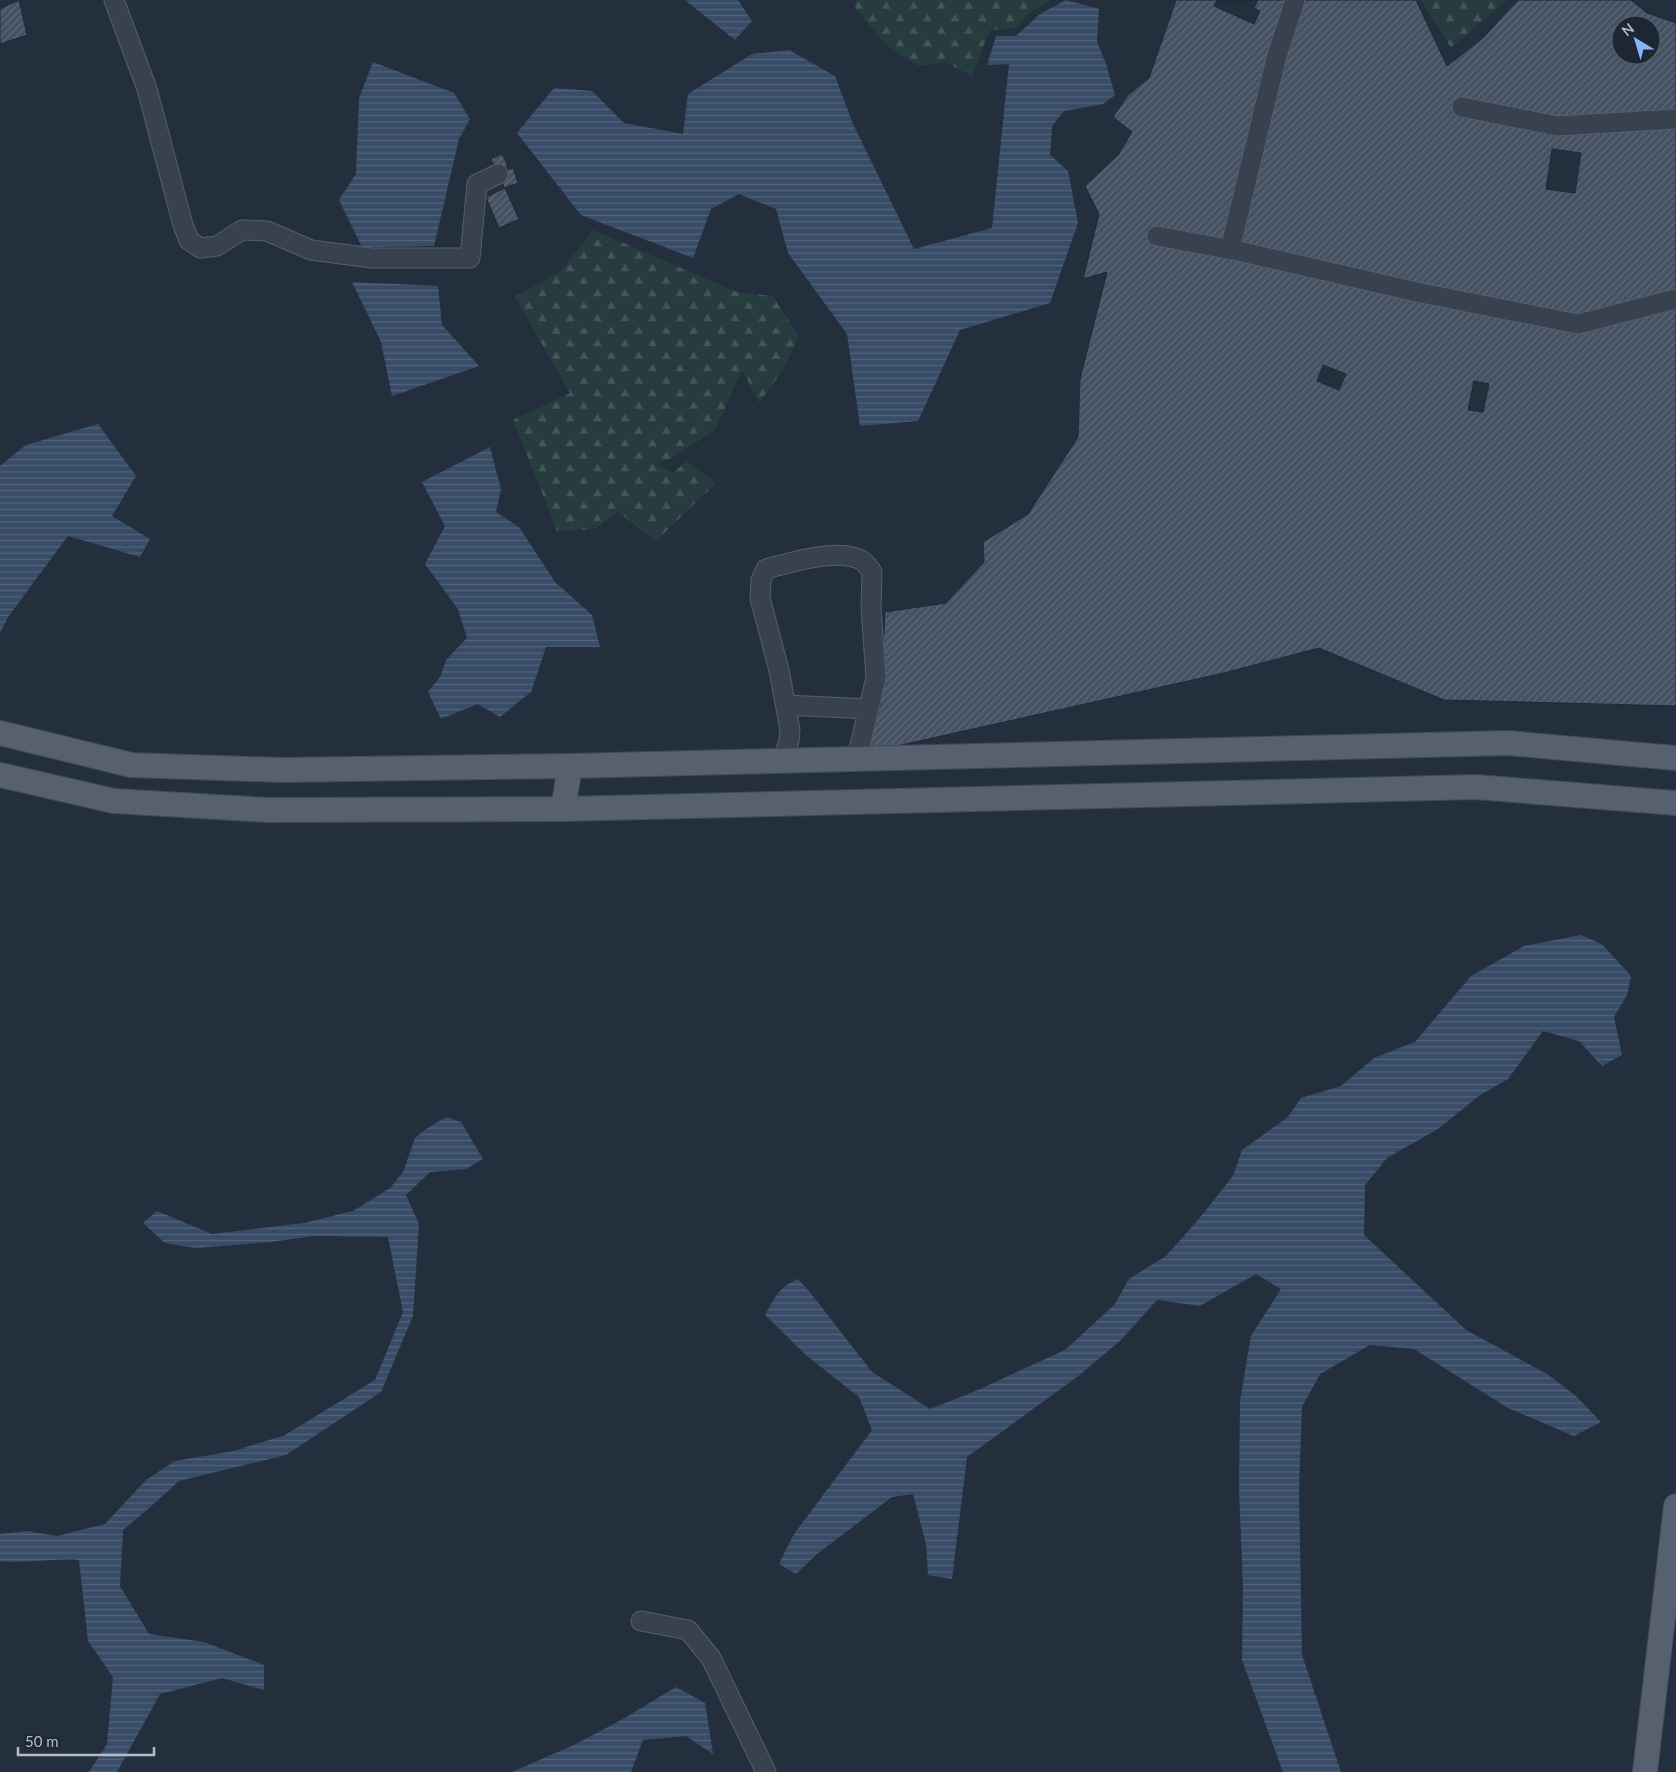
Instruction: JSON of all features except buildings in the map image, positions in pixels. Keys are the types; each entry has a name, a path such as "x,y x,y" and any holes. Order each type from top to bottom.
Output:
{"main road":[{"path":"0,733 131,766 282,770 570,766 1508,743 1676,758"},
{"path":"563,809 570,766"},
{"path":"0,775 114,801 267,810 563,809 1476,787 1676,803"},
{"path":"1645,1772 1676,1506"}],"street":[{"path":"114,0 147,89 183,225 189,240 200,248 217,246 242,230 267,231 311,250 364,257 470,258 477,184 498,174"},
{"path":"1230,249 1276,59 1295,0"},
{"path":"1462,106 1556,126 1676,119"},
{"path":"1157,236 1230,249 1421,293 1578,324 1676,299"},
{"path":"783,760 789,741 786,705 760,598 761,580 766,569 824,555 862,561 872,572 871,608 876,678 857,758"},
{"path":"786,705 868,709"},
{"path":"641,1620 688,1630 711,1658 766,1772"}],"green space":[{"path":"856,0 1051,0 1032,11 1015,28 990,30 972,76 945,62 918,66 886,45 855,8"},
{"path":"1421,0 1507,0 1451,48"},
{"path":"593,230 737,292 773,296 799,337 783,370 759,403 742,370 715,430 672,458 656,464 673,473 687,461 716,483 656,541 618,512 595,529 557,531 513,420 570,393 515,297 561,271"}],"water":[{"path":"685,0 738,0 752,21 735,40"},
{"path":"1066,0 1099,9 1097,41 1115,95 1103,104 1064,111 1052,126 1050,155 1068,171 1078,223 1050,303 960,330 918,421 860,426 847,334 788,253 776,209 739,194 711,209 693,258 581,215 517,133 554,88 592,91 624,123 683,134 688,94 752,54 789,50 835,76 853,124 914,249 992,228 1009,64 987,65 996,36 1016,36 1040,14"},
{"path":"373,62 454,93 470,119 459,139 434,246 362,247 339,200 356,174 359,98"},
{"path":"352,282 438,286 442,325 479,366 392,396 381,342"},
{"path":"98,424 136,476 112,516 150,539 140,557 68,536 8,617 0,633 0,466 26,445"},
{"path":"490,447 501,489 496,512 519,527 555,582 592,615 600,647 546,647 531,692 500,717 478,704 441,719 428,692 440,677 446,660 467,638 458,609 425,564 445,526 422,482"},
{"path":"1581,935 1602,944 1631,976 1627,995 1614,1017 1622,1055 1602,1066 1579,1041 1543,1031 1508,1079 1480,1095 1438,1129 1387,1158 1365,1185 1364,1235 1466,1330 1547,1374 1576,1396 1601,1422 1574,1436 1508,1408 1414,1349 1370,1345 1320,1374 1302,1407 1299,1490 1302,1655 1341,1772 1283,1772 1242,1660 1243,1587 1239,1488 1240,1401 1251,1336 1281,1289 1256,1274 1200,1306 1157,1300 1120,1341 1077,1377 967,1457 952,1579 928,1575 926,1544 913,1494 892,1497 817,1554 796,1574 779,1564 794,1534 872,1430 859,1397 807,1356 765,1315 775,1298 786,1286 798,1279 872,1372 930,1409 978,1390 1065,1350 1115,1304 1129,1279 1166,1256 1233,1176 1242,1150 1288,1117 1301,1098 1341,1086 1374,1058 1415,1042 1471,976 1524,946"},
{"path":"447,1117 461,1122 483,1159 466,1169 430,1172 406,1195 419,1224 413,1316 381,1392 286,1455 179,1481 123,1530 120,1586 149,1634 204,1642 264,1665 264,1690 222,1678 160,1694 117,1772 89,1772 107,1744 113,1677 88,1641 79,1560 0,1561 0,1534 27,1531 57,1536 105,1524 146,1480 175,1461 234,1451 285,1435 375,1380 403,1312 388,1237 313,1236 271,1242 196,1248 165,1243 143,1223 157,1211 212,1234 304,1223 353,1211 390,1188 403,1172 415,1138 429,1127"},
{"path":"676,1687 705,1703 713,1754 686,1736 643,1740 631,1772 512,1772 574,1745 623,1719"}]}
